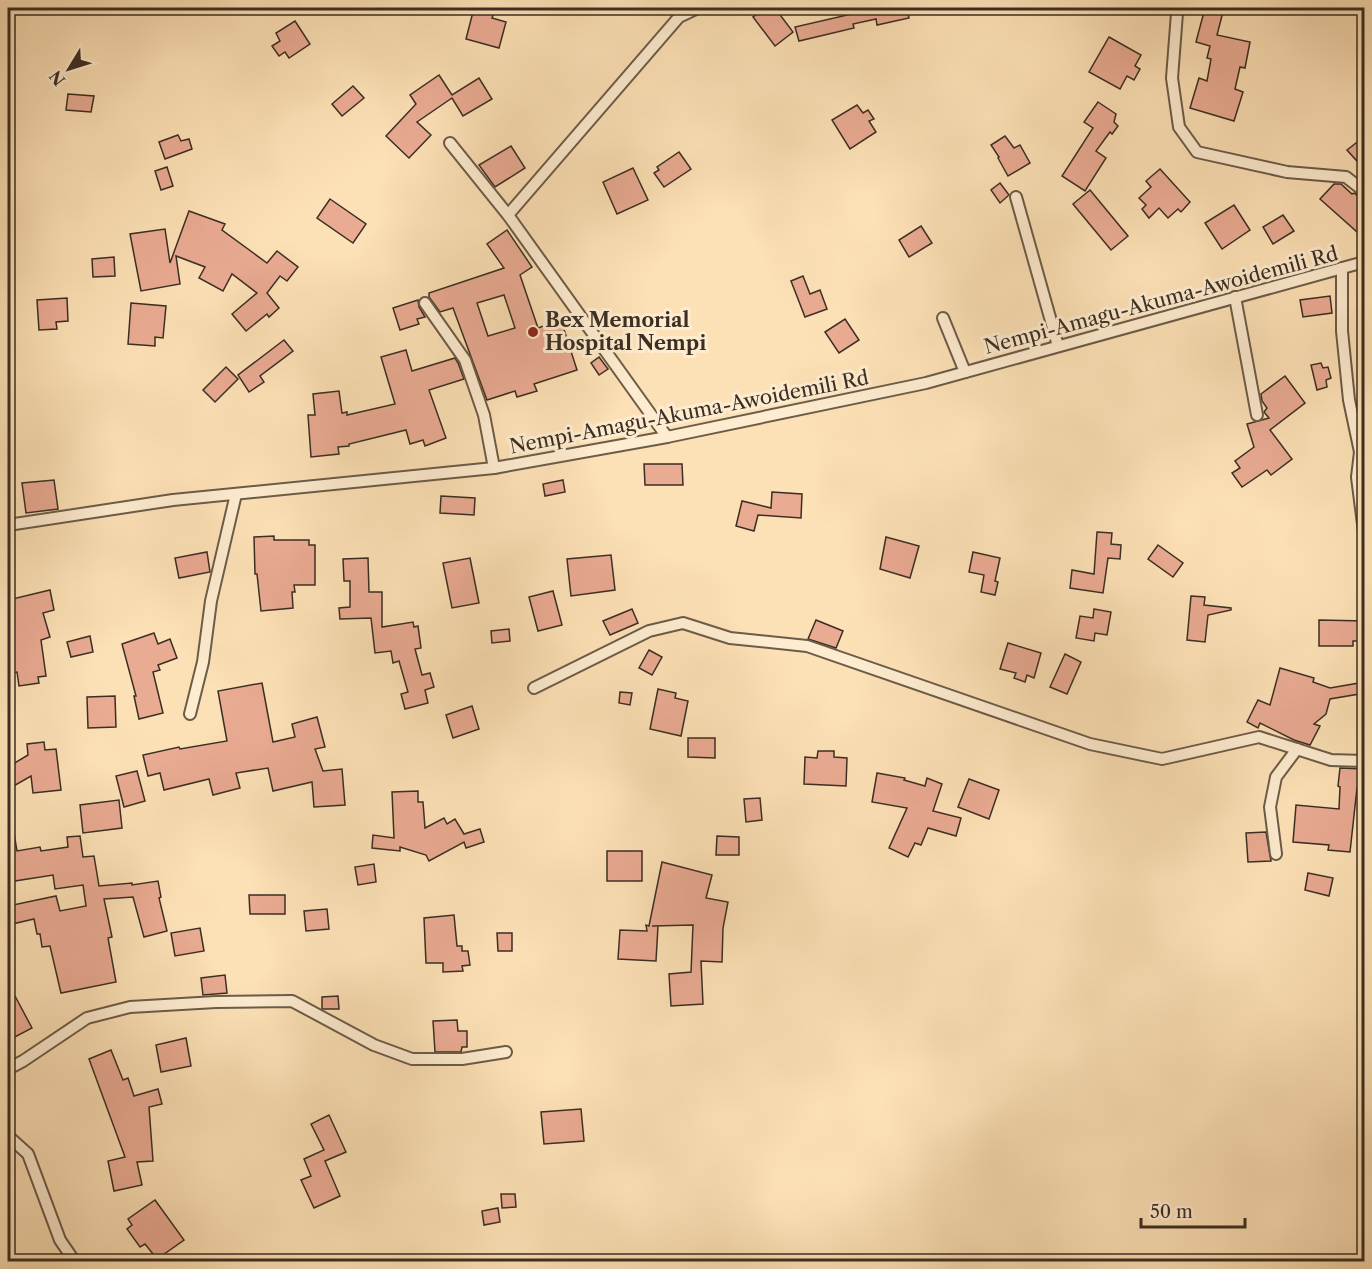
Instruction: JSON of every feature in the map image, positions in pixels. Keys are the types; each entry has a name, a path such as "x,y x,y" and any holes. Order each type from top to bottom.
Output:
{"street":[{"path":"508,215 679,17 698,8"},
{"path":"1177,13 1173,88 1179,127 1197,152 1287,172 1346,177 1365,191"},
{"path":"450,143 508,215 667,437"},
{"path":"1016,197 1058,346"},
{"name":"Nempi-Amagu-Akuma-Awoidemili Rd","path":"8,525 173,500 494,468 667,437 926,383 1365,262"},
{"path":"1342,268 1342,331 1348,400 1362,453 1357,477 1365,532"},
{"path":"1235,297 1257,415"},
{"path":"425,303 465,360 484,415 494,468"},
{"path":"944,318 965,372"},
{"path":"190,714 203,662 211,601 236,494"},
{"path":"534,688 649,631 683,623 730,638 807,646 1090,744 1162,759 1259,737 1331,760 1365,761"},
{"path":"1276,854 1270,807 1276,777 1297,749"},
{"path":"8,1069 87,1018 130,1007 216,1002 292,1001 374,1045 412,1059 462,1059 506,1052"},
{"path":"8,1136 28,1154 60,1240 75,1262"}],"building":[{"path":"474,8 494,13 492,18 506,22 499,48 466,39"},
{"path":"766,8 775,8 793,32 775,46 753,17"},
{"path":"868,8 907,8 909,18 877,25 876,19 853,24 854,28 799,41 795,27 869,10"},
{"path":"1205,8 1224,8 1217,35 1250,42 1245,68 1240,67 1235,89 1243,92 1234,121 1190,108 1199,78 1207,81 1211,59 1207,58 1210,46 1196,42"},
{"path":"295,21 310,44 289,58 285,52 279,56 272,46 280,41 276,33"},
{"path":"1109,37 1141,55 1135,66 1140,69 1134,80 1127,76 1120,89 1089,72"},
{"path":"439,75 452,95 479,78 492,99 463,116 452,98 417,122 431,135 409,158 386,136 416,104 410,95"},
{"path":"353,86 364,98 342,116 332,104"},
{"path":"68,94 94,96 91,112 66,110"},
{"path":"1098,102 1116,114 1114,122 1118,126 1112,134 1110,132 1096,151 1106,158 1085,191 1062,176 1093,128 1084,122"},
{"path":"857,105 863,113 868,110 874,119 869,121 876,132 850,149 832,120"},
{"path":"178,135 181,141 189,139 192,149 165,159 159,142"},
{"path":"1005,136 1014,148 1020,145 1030,163 1008,176 991,145"},
{"path":"1365,136 1365,170 1347,150"},
{"path":"511,146 525,168 495,187 479,165"},
{"path":"679,152 691,169 664,187 654,173 659,170 657,167"},
{"path":"167,167 173,186 161,190 155,171"},
{"path":"633,168 648,200 617,214 603,182"},
{"path":"1160,169 1190,202 1181,212 1178,209 1168,218 1159,208 1149,218 1142,209 1146,205 1139,198 1151,187 1146,181"},
{"path":"1000,183 1009,195 1000,203 991,190"},
{"path":"1334,184 1341,184 1352,194 1365,200 1365,239 1320,199"},
{"path":"1090,190 1128,236 1111,250 1073,204"},
{"path":"330,199 366,224 353,243 317,218"},
{"path":"1234,205 1250,230 1222,249 1205,223"},
{"path":"189,211 225,224 222,230 267,263 277,251 298,267 287,281 280,276 267,293 279,308 269,317 267,314 246,331 232,314 257,293 232,274 223,291 199,278 205,267 176,256 180,284 141,291 130,234 165,229 170,263"},
{"path":"1283,215 1294,231 1273,244 1263,227"},
{"path":"921,226 932,243 909,257 899,240"},
{"name":"Bex Memorial Hospital Nempi","path":"507,230 532,267 520,275 538,328 561,320 577,370 534,384 537,391 517,397 515,391 487,400 453,308 440,312 429,297 429,293 504,268 487,244","holes":["504,295 515,328 488,336 477,303"]},
{"path":"114,257 115,276 93,277 92,259"},
{"path":"803,276 810,294 820,290 827,309 805,317 791,281"},
{"path":"1330,296 1332,313 1303,317 1300,300"},
{"path":"67,298 68,321 56,322 57,329 39,330 37,300"},
{"path":"418,300 425,317 417,319 419,324 400,330 393,308"},
{"path":"131,303 166,306 163,338 155,337 155,346 128,344"},
{"path":"845,319 859,340 839,353 825,332"},
{"path":"284,340 293,351 260,376 264,382 249,392 238,375"},
{"path":"406,350 412,371 455,358 458,363 464,379 429,390 446,438 425,446 423,440 410,444 406,430 338,447 339,454 311,457 308,415 315,415 313,394 339,391 342,413 347,412 347,415 395,404 381,357"},
{"path":"599,357 608,369 599,375 591,363"},
{"path":"1321,363 1323,368 1328,367 1331,378 1326,380 1327,387 1317,390 1311,365"},
{"path":"226,367 238,379 215,402 203,390"},
{"path":"1285,376 1305,403 1270,430 1292,459 1271,475 1267,470 1242,487 1232,473 1240,468 1235,461 1254,447 1247,424 1269,418 1264,412 1267,408 1262,401 1261,394"},
{"path":"644,464 682,464 683,485 645,485"},
{"path":"54,480 58,509 26,513 22,483"},
{"path":"563,480 565,492 545,496 543,484"},
{"path":"772,492 802,494 801,518 758,515 754,531 736,526 742,501 771,508"},
{"path":"441,496 475,498 474,515 440,513"},
{"path":"1097,532 1112,533 1111,544 1121,545 1120,559 1108,558 1103,593 1070,588 1072,570 1094,574"},
{"path":"274,536 274,540 309,540 309,545 315,545 315,585 294,585 293,608 261,611 257,574 255,574 254,537"},
{"path":"886,537 919,546 910,578 880,569"},
{"path":"1158,545 1183,563 1173,577 1148,559"},
{"path":"207,552 210,572 179,578 175,558"},
{"path":"973,552 1000,558 995,581 998,582 995,595 981,592 984,575 969,572"},
{"path":"611,555 615,590 571,596 567,559"},
{"path":"368,558 369,592 382,592 382,627 413,622 414,627 418,626 421,648 415,649 422,675 430,673 434,687 425,690 428,703 405,709 401,694 408,692 399,661 393,663 391,651 375,653 371,618 340,619 339,608 350,607 350,581 344,581 343,559"},
{"path":"470,558 479,603 452,608 443,563"},
{"path":"50,590 54,610 43,613 50,637 41,640 46,676 38,677 39,683 19,686 17,672 11,673 8,650 8,600"},
{"path":"553,591 562,625 538,631 529,597"},
{"path":"1191,596 1205,597 1204,605 1231,608 1231,610 1208,615 1205,642 1187,640"},
{"path":"632,609 638,623 610,635 603,621"},
{"path":"1094,609 1111,612 1107,635 1095,633 1094,641 1076,638 1080,616 1093,618"},
{"path":"816,620 843,631 836,648 808,639"},
{"path":"1319,620 1365,621 1365,641 1353,641 1353,646 1319,646"},
{"path":"509,629 510,641 492,643 491,631"},
{"path":"154,633 158,644 170,639 177,658 158,665 160,670 153,672 163,713 139,719 134,696 136,696 122,644"},
{"path":"90,636 93,652 71,657 67,642"},
{"path":"1008,643 1041,653 1034,678 1027,675 1025,682 1014,678 1016,673 1000,669"},
{"path":"649,650 662,657 652,675 639,668"},
{"path":"1065,654 1081,662 1067,694 1050,687"},
{"path":"1280,668 1314,678 1313,682 1330,688 1365,682 1365,693 1330,699 1326,714 1314,724 1320,726 1310,745 1294,740 1260,723 1258,728 1247,722 1258,700 1270,705"},
{"path":"262,683 273,742 295,737 292,724 317,717 325,747 315,749 323,771 342,769 345,805 314,807 312,782 273,791 268,768 236,773 240,788 213,795 209,779 164,790 160,773 148,776 143,755 179,747 180,749 227,741 218,691"},
{"path":"658,689 676,693 675,698 688,701 681,736 650,729"},
{"path":"620,692 632,693 630,705 619,703"},
{"path":"115,696 116,727 88,728 87,697"},
{"path":"472,706 479,729 453,738 446,715"},
{"path":"688,738 715,738 715,758 688,757"},
{"path":"44,742 45,750 56,749 61,790 33,793 31,776 12,787 8,779 8,767 28,755 27,744"},
{"path":"818,751 834,751 834,757 847,758 846,786 804,784 805,757 817,758"},
{"path":"1340,768 1365,769 1365,789 1357,788 1350,852 1328,850 1329,845 1293,842 1296,805 1339,809"},
{"path":"137,771 145,801 124,807 116,776"},
{"path":"877,773 905,778 904,780 925,786 927,778 942,784 933,811 961,818 956,836 928,828 921,845 915,843 908,857 889,848 907,808 872,802"},
{"path":"969,779 999,790 989,819 958,807"},
{"path":"418,791 418,802 423,802 425,828 444,818 447,824 455,819 464,834 480,829 484,842 466,848 464,842 429,861 426,855 400,847 400,851 372,848 373,835 394,838 392,792"},
{"path":"760,798 762,820 746,822 744,799"},
{"path":"119,800 122,828 83,833 80,805"},
{"path":"13,827 17,851 40,847 41,851 68,847 67,837 80,836 83,857 94,856 99,886 158,881 161,897 159,898 167,931 144,937 133,897 104,899 112,937 108,938 116,982 61,993 50,946 42,947 34,919 8,925 8,906 56,896 60,911 86,906 83,885 55,889 53,875 8,882 8,828"},
{"path":"1266,832 1271,861 1248,862 1246,833"},
{"path":"717,836 739,837 739,855 716,855"},
{"path":"607,851 642,851 642,881 607,881"},
{"path":"662,862 712,875 706,898 728,902 723,928 722,962 701,961 703,1004 671,1006 669,974 691,972 693,925 652,926 658,926 656,961 618,959 620,930 647,931 646,925 649,926"},
{"path":"374,864 376,882 358,885 355,867"},
{"path":"1308,873 1333,878 1329,896 1305,890"},
{"path":"249,895 285,895 285,914 250,914"},
{"path":"327,909 329,929 306,931 304,911"},
{"path":"454,915 457,946 462,946 462,951 468,951 470,965 462,966 463,971 443,972 443,963 426,963 424,918"},
{"path":"200,928 204,951 175,956 171,933"},
{"path":"497,933 512,933 512,951 498,951"},
{"path":"225,975 227,993 203,995 201,978"},
{"path":"15,996 32,1028 13,1038 8,1027 8,1000"},
{"path":"338,996 339,1009 322,1009 322,997"},
{"path":"457,1020 458,1031 467,1031 467,1047 462,1047 461,1052 435,1052 433,1021"},
{"path":"186,1038 191,1066 161,1072 156,1045"},
{"path":"111,1050 123,1080 128,1078 134,1096 158,1089 162,1104 149,1107 153,1161 137,1162 142,1185 114,1191 108,1161 125,1157 89,1059"},
{"path":"581,1109 584,1141 544,1144 541,1112"},
{"path":"329,1115 346,1152 325,1161 340,1196 314,1208 301,1180 311,1176 304,1159 324,1150 311,1124"},
{"path":"501,1194 515,1194 516,1207 502,1208"},
{"path":"155,1200 184,1240 157,1259 145,1244 140,1247 127,1229 132,1225 128,1219"},
{"path":"498,1208 500,1222 484,1225 482,1211"}],"place":[{"name":"Bex Memorial Hospital Nempi","path":"533,332"}]}
